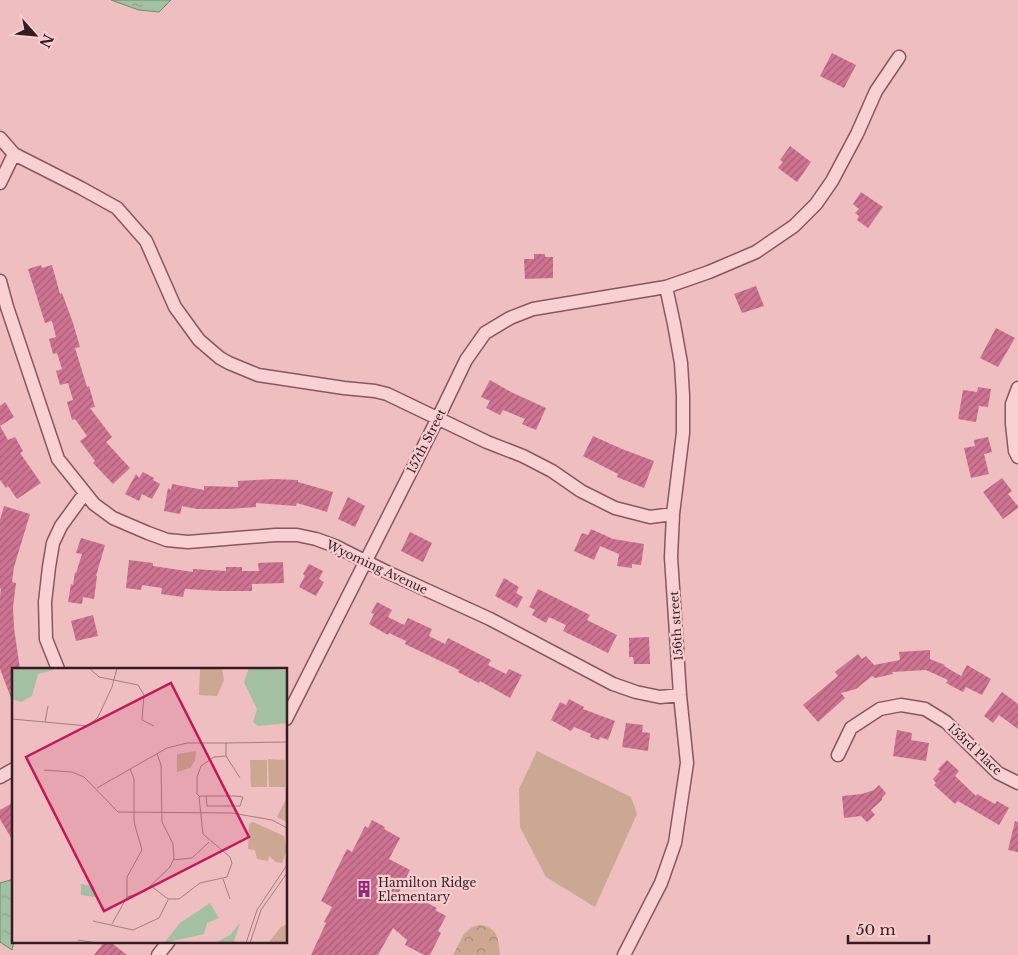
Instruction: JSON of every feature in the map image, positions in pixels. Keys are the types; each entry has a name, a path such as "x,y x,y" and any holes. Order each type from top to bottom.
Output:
{"street":[{"name":"157th Street","path":"288,714 466,360 486,334 510,318 533,309 666,287 709,272 756,252 794,226 816,204 832,181 876,91 899,58"},
{"path":"0,138 14,154 117,208 146,241 175,307 199,340 212,352 229,363 258,375 387,394 487,442 523,456 552,471 581,491 615,508 650,517 673,514"},
{"path":"0,183 14,154"},
{"name":"Wyoming Avenue","path":"0,281 3,309 58,458 94,504 113,518 167,540 188,542 275,534 297,535 316,539 335,546 490,619 613,684 636,692 660,697 680,695"},
{"name":"156th street","path":"624,955 661,883 675,843 687,763 680,695 672,557 673,514 683,433 683,396 681,363 666,287"},
{"path":"1018,388 1012,404 1012,424 1015,451 1018,458"},
{"path":"58,668 46,639 45,602 49,567 54,543 61,526 85,493"},
{"name":"153rd Place","path":"838,755 851,728 880,709 901,705 925,709 946,722 998,774 1018,783"},
{"path":"0,777 12,770"},
{"path":"158,955 167,942"}],"green space":[{"path":"537,751 631,797 637,814 595,907 546,877 520,827 519,789"},
{"path":"480,925 491,929 496,935 500,955 453,955 464,934 472,927"}],"water":[{"path":"111,0 171,0 159,12 139,10"},
{"path":"12,880 12,942 14,942 12,950 0,942 0,883"}],"building":[{"path":"832,53 856,65 844,88 820,76"},
{"path":"790,146 811,162 797,182 778,168 783,162 780,160"},
{"path":"861,192 883,207 868,228 857,220 859,216 855,213 859,209 853,204"},
{"path":"534,254 545,254 545,257 553,257 553,278 525,279 524,259 534,259"},
{"path":"41,265 42,268 52,265 60,294 62,293 73,323 80,347 75,348 95,407 90,408 112,437 106,442 130,468 113,484 93,463 95,461 80,441 87,436 75,419 72,420 67,402 73,400 68,383 60,385 56,371 62,369 57,353 53,354 49,339 56,337 52,321 45,323 28,269"},
{"path":"756,286 764,306 742,313 734,294"},
{"path":"996,328 1015,338 998,367 980,358"},
{"path":"490,380 546,408 536,430 522,424 525,419 503,410 500,415 486,408 490,401 481,397"},
{"path":"978,387 991,389 988,407 979,406 976,422 958,419 963,390 977,392"},
{"path":"5,402 14,417 0,426 0,406"},
{"path":"0,426 8,440 15,437 23,451 20,453 41,483 17,499 8,486 6,488 0,480"},
{"path":"593,436 654,461 644,488 617,477 618,474 583,456"},
{"path":"988,437 992,452 984,454 989,474 971,478 964,448 975,446 974,440"},
{"path":"143,472 160,484 152,499 142,494 139,501 125,494 136,474 139,478"},
{"path":"1002,478 1012,491 1008,494 1018,506 1018,508 1003,519 983,492"},
{"path":"298,480 298,482 333,492 327,512 297,503 296,506 256,503 256,507 229,509 197,509 182,506 180,514 164,511 168,488 171,490 172,484 204,490 204,486 238,487 238,481"},
{"path":"348,497 365,506 355,527 338,519"},
{"path":"4,506 30,514 14,567 12,582 16,583 13,607 20,668 12,668 12,700 0,669 0,520"},
{"path":"591,529 613,539 644,544 641,565 632,564 632,568 617,566 619,554 600,546 594,560 574,551 582,533 588,535"},
{"path":"410,532 432,543 423,562 401,551"},
{"path":"81,538 105,545 96,576 94,599 83,597 82,604 68,602 71,584 73,585 75,572 82,554 76,553"},
{"path":"129,560 193,572 193,569 226,571 226,567 242,567 242,571 259,571 258,563 283,562 284,583 252,584 252,591 185,589 183,597 161,594 162,588 142,585 141,590 126,588"},
{"path":"309,564 323,571 319,579 324,582 316,596 299,587 305,576 303,574"},
{"path":"504,578 519,587 516,593 523,597 517,608 495,596"},
{"path":"538,589 590,615 587,620 617,635 608,653 563,631 566,625 549,617 546,623 532,615 535,610 529,607"},
{"path":"377,602 392,610 388,617 404,625 408,618 432,629 429,636 445,644 448,638 491,660 488,665 506,674 509,669 522,675 510,698 480,681 479,683 458,672 459,670 405,644 406,641 389,633 388,635 369,624 374,614 371,613"},
{"path":"93,615 98,636 76,641 71,621"},
{"path":"649,637 650,664 634,664 633,657 629,657 629,638"},
{"path":"930,650 930,659 945,665 961,676 967,665 991,679 982,695 966,687 963,692 946,683 948,680 926,670 892,672 893,674 875,678 872,676 856,689 841,693 845,698 818,722 803,705 838,676 835,672 858,654 862,659 866,656 874,665 900,660 899,652"},
{"path":"1002,692 1018,704 1018,729 999,715 993,723 984,716"},
{"path":"569,699 584,707 583,709 615,721 608,740 600,737 599,740 590,737 591,734 574,727 571,731 551,720 560,702 566,705"},
{"path":"626,723 643,725 642,732 650,733 648,751 622,747"},
{"path":"897,730 912,733 911,740 929,743 926,761 893,756"},
{"path":"947,760 959,771 955,776 976,796 977,794 995,804 997,801 1009,808 999,825 958,801 955,804 934,785 936,783 933,779 940,771 938,769"},
{"path":"879,785 886,793 882,800 871,810 875,815 867,822 861,816 844,818 842,796 862,794 874,790"},
{"path":"12,803 12,840 0,819 0,810"},
{"name":"Hamilton Ridge Elementary","path":"372,820 400,838 389,859 410,870 398,894 414,902 416,897 437,908 435,910 446,916 438,931 441,933 430,955 424,955 405,945 407,940 393,928 378,955 311,955 332,907 321,901 347,849 352,852 365,826 368,828"},
{"path":"1015,821 1018,822 1018,852 1008,850"},
{"path":"104,942 110,942 127,955 94,955"}],"place":[{"name":"Hamilton Ridge Elementary","path":"364,889"}]}
